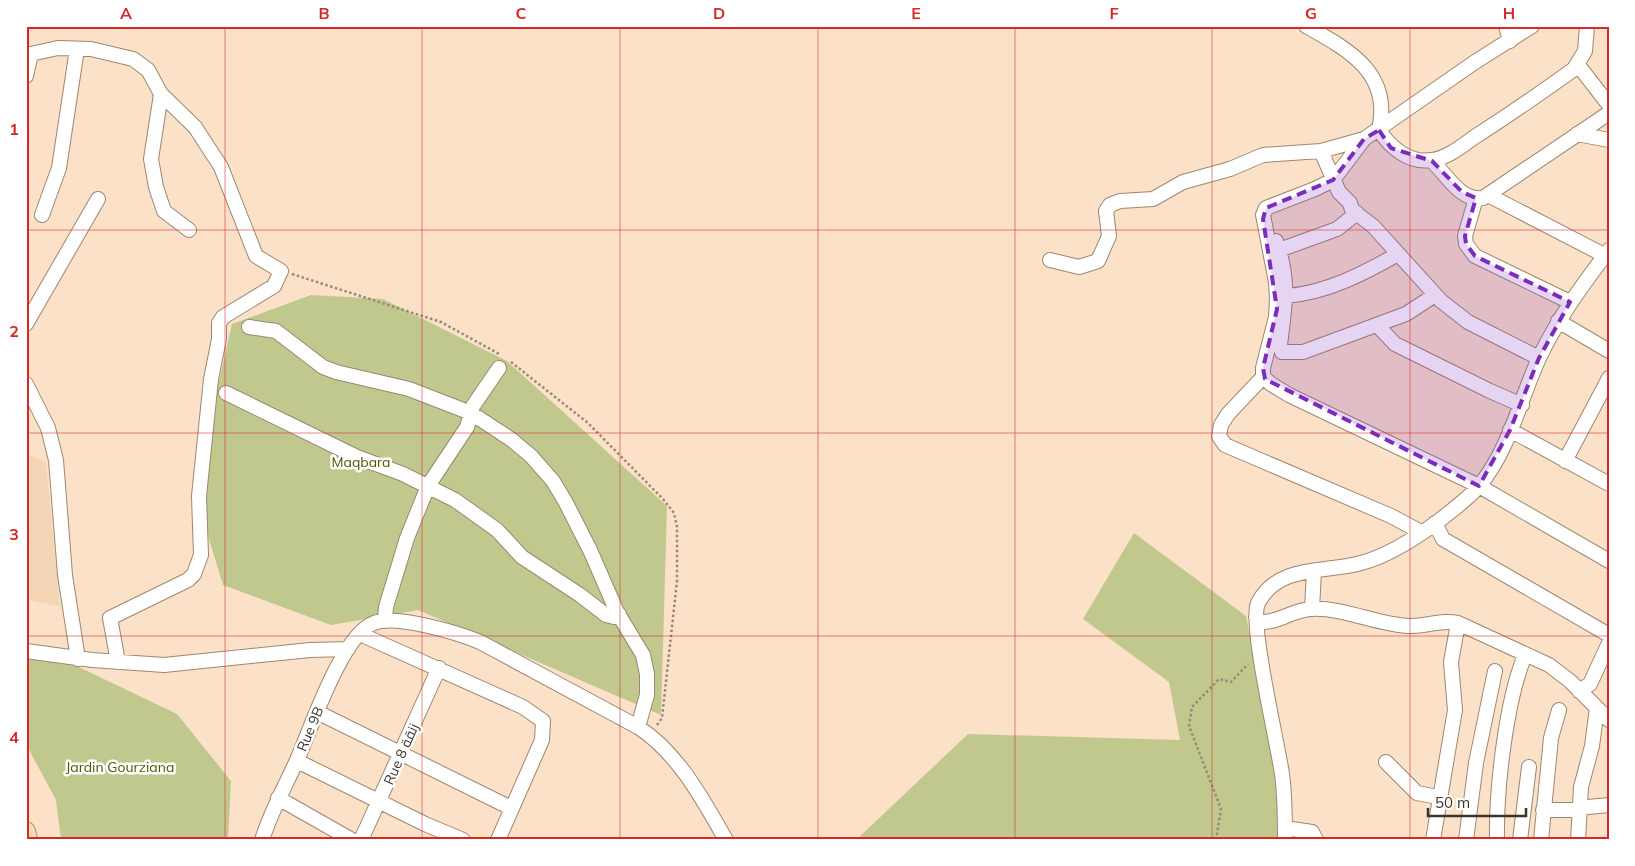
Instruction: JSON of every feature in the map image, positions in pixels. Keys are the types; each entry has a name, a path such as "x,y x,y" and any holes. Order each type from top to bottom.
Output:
{"main road":[{"path":"26,831 28,840"}],"street":[{"path":"1307,26 1351,52 1370,74 1378,87 1381,99 1379,130 1391,148 1402,154 1432,161 1462,192 1482,197 1607,252 1558,321 1539,358 1522,405 1479,486 1435,523 1392,550 1362,563 1290,575 1271,587 1258,604 1256,617 1260,651 1282,777 1285,834 1312,832 1316,840"},
{"path":"1506,26 1510,41"},
{"path":"1050,260 1079,267 1098,261 1109,236 1106,211 1115,203 1153,199 1183,182 1230,169 1263,155 1321,151 1364,139 1532,26"},
{"path":"1432,161 1443,157 1488,128 1578,65 1585,51 1587,26"},
{"path":"26,76 28,54 58,48 107,51 133,59 148,70 161,94 195,127 221,167 256,256 281,271 274,286 223,317 219,323 219,339 211,379 199,496 201,555 194,574 188,580 110,618 118,662"},
{"path":"42,215 59,168 78,49"},
{"path":"1578,65 1609,105"},
{"path":"161,94 150,159 164,211 189,230"},
{"path":"1570,302 1475,256 1466,244 1465,236 1482,197 1609,113"},
{"path":"1577,134 1609,140"},
{"path":"1364,139 1333,180 1315,190 1266,208 1263,220 1268,236 1276,282 1277,309 1263,370 1263,378 1224,419 1219,436 1225,445 1391,516 1421,532"},
{"path":"1321,151 1339,192 1350,203 1352,210 1373,226 1435,295 1468,322 1539,358"},
{"path":"26,324 98,199"},
{"path":"1279,250 1338,229 1358,213"},
{"path":"1268,236 1276,239 1286,272 1286,296 1280,345 1282,352 1303,352 1377,325 1406,314 1435,295"},
{"path":"1286,296 1301,295 1364,273 1398,254"},
{"path":"1558,321 1609,350"},
{"path":"1377,325 1396,344 1490,392 1522,405"},
{"path":"249,327 276,331 286,336 304,354 336,372 409,389 471,414 521,448 553,481 590,550 618,614 643,655 646,665 647,695 638,727"},
{"path":"385,620 386,607 407,538 428,486 467,427 473,406 499,368"},
{"path":"1263,378 1290,395 1479,486 1609,561"},
{"path":"1565,461 1609,378"},
{"path":"26,384 48,428 56,460 65,575 78,659"},
{"path":"226,393 357,457 428,486 455,500 485,521 522,557 580,595 606,615 614,617 618,614"},
{"path":"1510,430 1609,484"},
{"path":"1435,523 1443,539 1609,634"},
{"path":"1312,609 1314,570"},
{"path":"1256,617 1260,622 1271,622 1288,614 1312,609 1408,626 1449,621 1458,623 1549,665 1609,720"},
{"path":"364,629 385,620 458,633 480,642 638,727 650,735 677,761 726,840"},
{"path":"1432,840 1438,797 1455,710 1455,686 1451,662 1458,623"},
{"path":"364,629 439,668 523,707 543,721 542,740 498,840"},
{"name":"Rue 9B","path":"262,840 278,798 297,761 333,675 348,650 364,629"},
{"path":"1579,691 1590,684 1609,643"},
{"path":"26,652 78,659 170,664 310,650 348,650"},
{"path":"1497,840 1498,795 1505,743 1518,675 1525,655"},
{"name":"Rue 8 زنقة","path":"361,840 439,668"},
{"path":"1466,840 1478,752 1495,671"},
{"path":"1578,840 1578,809 1582,781 1594,732 1597,708"},
{"path":"1540,840 1551,738 1559,710"},
{"path":"317,712 511,808"},
{"path":"297,761 425,824 463,840"},
{"path":"1386,762 1417,793 1438,797"},
{"path":"1520,840 1529,768"},
{"path":"278,798 352,840"},
{"path":"1543,810 1578,809 1609,805"}],"path":[{"path":"281,271 441,322 485,344 506,358 588,423 663,499 674,514 677,527 677,581 662,718 650,735"},
{"path":"1216,840 1221,809 1189,726 1192,707 1219,679 1231,682 1260,651"}],"highlighted area":[{"path":"1379,130 1391,148 1432,161 1462,192 1476,198 1465,236 1466,244 1475,256 1570,302 1539,358 1510,430 1479,486 1265,379 1263,368 1277,309 1263,219 1266,208 1333,180 1364,139"}],"shaded area":[{"path":"26,454 46,462 60,607 26,599"}],"green space":[{"name":"Maqbara","path":"311,295 383,299 507,361 667,506 661,715 418,610 331,625 223,585 194,490 232,324"},
{"path":"1134,533 1246,616 1278,785 1278,840 856,840 968,734 1180,740 1169,682 1083,619"},
{"name":"Jardin Gourziana","path":"39,648 177,714 231,781 228,840 61,840 56,800 26,744 26,650"}]}
